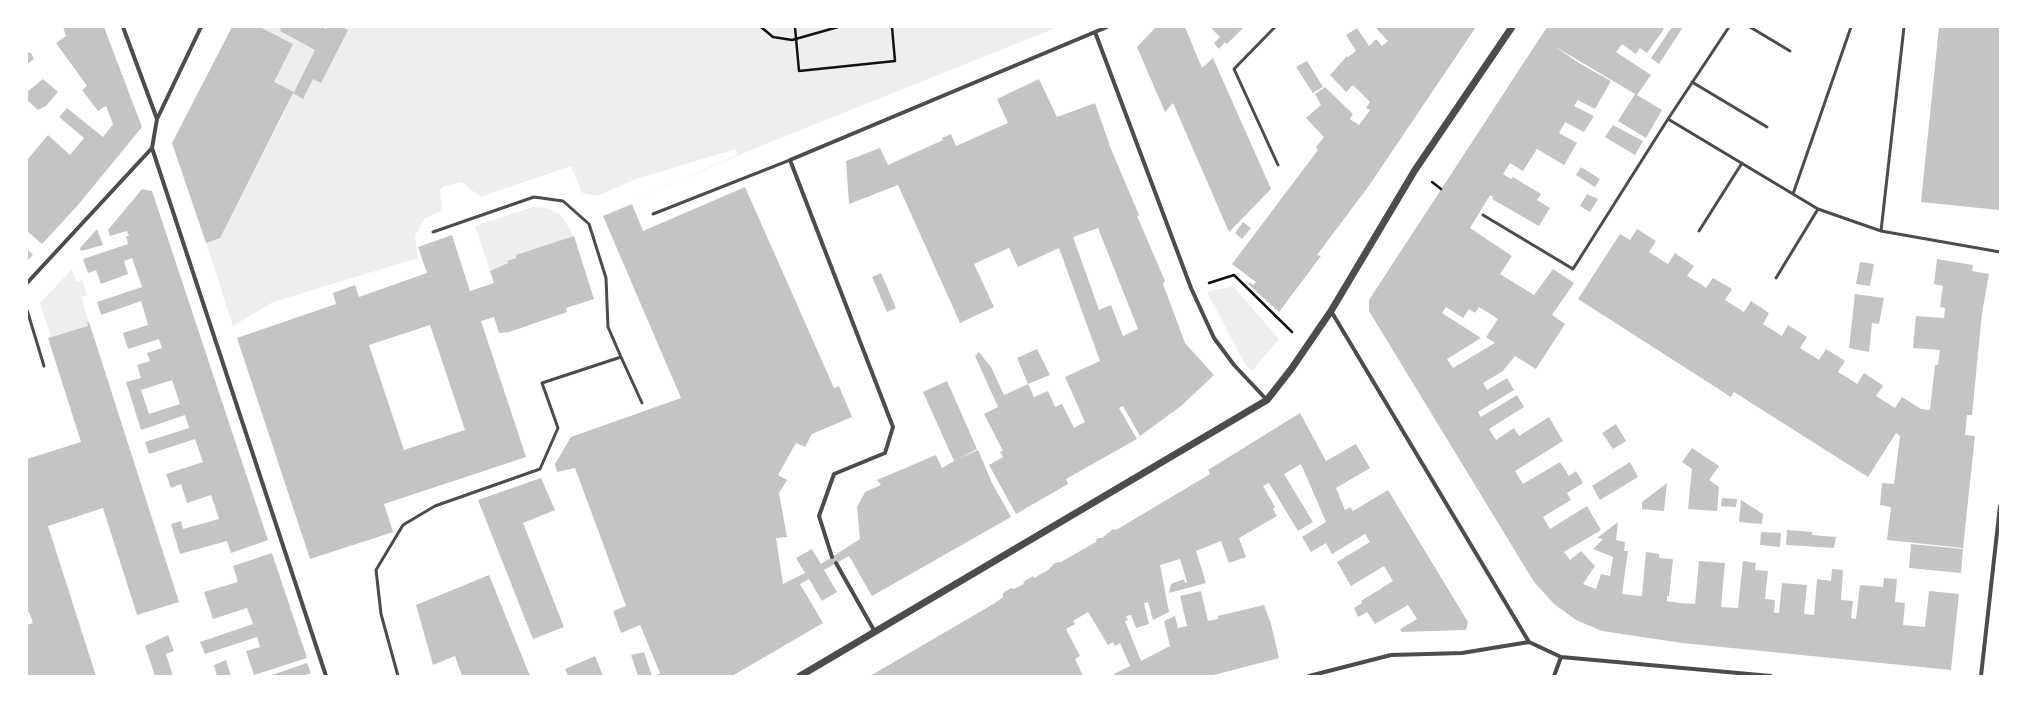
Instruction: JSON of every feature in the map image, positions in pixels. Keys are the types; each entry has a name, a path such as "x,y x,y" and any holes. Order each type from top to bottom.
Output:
{"street":[{"path":"123,27 157,119"},
{"path":"201,27 157,119 152,148 326,676"},
{"path":"832,557 819,516 834,474 885,453 894,427 790,160 1107,27"},
{"path":"800,676 1267,400 1331,311 1415,170 1512,27"},
{"path":"1095,32 1191,288 1214,338 1234,365 1267,400"},
{"path":"27,283 152,148"},
{"path":"1331,311 1529,642 1561,657 1771,676"},
{"path":"1981,676 2000,506"},
{"path":"836,563 875,633"},
{"path":"1309,676 1319,675 1391,656 1462,653 1529,642"},
{"path":"1554,676 1561,657"}],"lane":[{"path":"1275,27 1234,69 1278,165"},
{"path":"1483,215 1573,269 1668,119 1729,27"},
{"path":"1750,27 1790,51"},
{"path":"1793,194 1851,27"},
{"path":"1882,231 1904,27"},
{"path":"1692,82 1767,127"},
{"path":"1668,119 1818,209 1882,231 2000,252"},
{"path":"654,214 790,160"},
{"path":"1699,231 1742,163"},
{"path":"433,232 534,197 563,200 589,224 606,278 608,327 642,403"},
{"path":"1776,278 1818,209"},
{"path":"27,310 44,366"},
{"path":"398,676 381,614 376,570 403,525 435,506 540,469 558,428 542,383 621,357"}],"path":[{"path":"760,27 773,37 792,40 838,27"},
{"path":"795,27 799,71 895,61 892,27"},
{"path":"1191,288 1234,275 1307,346"}],"shaded area":[{"path":"260,27 282,27 280,31 315,50 293,93 296,95 332,27 1058,27 763,145 632,201 737,155 736,149 636,179 597,196 582,193 571,166 480,197 462,182 442,187 440,190 442,211 425,218 415,236 418,258 273,302 233,326 206,243 218,239 285,111 265,100 293,44"},
{"path":"533,207 547,208 561,215 574,236 516,255 516,258 507,261 508,263 490,271 475,226"},
{"path":"72,269 76,282 82,280 87,295 81,297 89,322 87,323 88,326 51,337 40,303"},
{"path":"1233,286 1279,339 1252,371 1245,364 1207,292"}],"building":[{"path":"63,27 104,27 142,127 78,205 42,244 27,231 27,160 48,135 70,155 84,138 59,117 67,108 103,137 113,124 106,106 98,111 82,90 87,86 56,43 66,36"},
{"path":"232,27 260,27 293,44 274,82 294,92 315,50 280,31 282,27 322,27 326,29 327,27 342,27 348,30 321,83 313,79 303,99 293,93 220,238 206,243 172,143"},
{"path":"1156,27 1185,27 1202,68 1213,58 1271,189 1229,232 1173,103 1165,112 1137,47"},
{"path":"1210,27 1244,27 1227,44 1225,42 1219,49 1214,43 1220,37"},
{"path":"1375,27 1476,27 1368,187 1317,255 1321,256 1279,312 1248,284 1250,282 1253,285 1256,282 1232,264 1318,150 1316,147 1324,137 1306,118 1321,105 1315,94 1325,87 1353,114 1350,119 1359,125 1370,110 1366,108 1370,102 1353,85 1346,92 1330,75 1347,56 1348,57 1356,51 1346,35 1357,28 1369,46 1376,39 1382,46 1388,41"},
{"path":"1547,27 1661,27 1664,29 1647,53 1640,48 1636,54 1622,44 1616,52 1651,75 1637,95 1662,110 1646,138 1618,121 1635,94 1554,46 1579,63 1611,81 1595,109 1578,100 1574,106 1594,116 1584,132 1565,122 1559,133 1577,143 1564,165 1537,149 1523,171 1510,163 1503,174 1511,179 1513,177 1541,194 1537,200 1550,208 1539,226 1492,199 1493,197 1490,195 1470,228 1512,256 1500,274 1534,295 1553,269 1574,283 1552,315 1565,324 1536,369 1515,356 1503,371 1483,383 1487,390 1507,378 1514,390 1478,412 1481,417 1517,395 1524,407 1489,429 1496,440 1514,428 1519,436 1549,417 1563,441 1515,471 1523,484 1560,462 1569,476 1576,471 1583,483 1567,493 1571,500 1543,517 1550,529 1587,506 1601,530 1564,552 1570,560 1581,551 1595,566 1583,584 1596,589 1601,574 1610,576 1613,557 1593,549 1603,539 1597,538 1618,522 1616,540 1625,542 1624,551 1628,551 1622,594 1642,596 1646,552 1659,554 1659,558 1673,559 1669,596 1667,596 1667,601 1680,603 1695,604 1699,561 1725,563 1721,607 1738,608 1743,561 1756,563 1755,570 1768,571 1765,599 1775,600 1774,613 1779,613 1782,583 1807,585 1804,614 1814,615 1817,579 1831,581 1832,569 1843,570 1841,600 1853,601 1851,618 1856,619 1860,585 1883,587 1884,578 1897,579 1895,602 1905,603 1903,625 1925,627 1929,591 1959,594 1951,670 1682,643 1602,631 1576,620 1554,604 1534,582 1369,311 1369,300","holes":["1446,307 1463,318 1469,309 1475,313 1479,307 1498,319 1486,337 1495,343 1453,368 1447,359 1481,338 1442,313"]},
{"path":"1672,27 1683,27 1659,64 1651,58"},
{"path":"1939,27 2000,27 1999,210 1921,202"},
{"path":"27,52 31,53 34,59 27,64"},
{"path":"1307,61 1323,87 1313,93 1296,67"},
{"path":"43,79 58,92 46,106 38,110 27,100 27,92"},
{"path":"1039,79 1057,117 1095,103 1111,149 1139,215 1137,216 1165,281 1163,284 1185,343 1214,375 1181,406 1140,436 1123,406 1119,408 1137,439 1066,479 1068,484 1016,514 989,465 1003,457 1000,452 1003,451 984,414 998,407 975,356 979,352 991,367 1004,395 1028,384 1034,397 1048,391 1055,407 1062,404 1074,428 1085,422 1065,377 1100,361 1059,248 1018,267 1009,248 974,264 994,307 960,323 898,185 849,204 846,161 880,148 888,165 943,140 942,138 951,134 956,146 1008,123 997,99","holes":["1098,228 1138,329 1123,336 1111,305 1099,310 1073,237"]},
{"path":"1613,125 1643,141 1635,155 1605,137"},
{"path":"1581,167 1600,179 1595,187 1576,175"},
{"path":"745,187 834,388 839,386 852,417 812,434 805,447 796,443 778,475 787,480 779,493 787,537 776,538 783,584 805,573 796,558 812,549 821,564 860,539 857,507 865,492 881,485 877,480 936,455 942,468 954,461 923,392 947,381 977,449 958,459 978,450 992,483 1011,517 872,596 849,556 824,570 837,592 822,601 809,579 800,584 823,623 732,676 655,676 660,673 640,625 621,633 613,611 626,606 575,468 557,472 555,464 571,437 681,398 603,216 632,204 643,231"},
{"path":"142,189 152,191 268,540 231,553 227,541 180,554 171,524 181,521 183,529 219,519 211,495 187,503 181,484 171,488 166,474 203,462 195,439 149,454 145,442 189,428 185,415 141,430 126,382 141,378 137,365 150,361 147,353 162,348 159,339 128,349 123,333 148,325 141,301 101,315 97,302 142,287 132,258 124,261 128,274 101,284 96,270 88,273 83,259 128,244 126,236 129,236 127,231 110,236 108,230","holes":["172,380 180,404 149,414 141,390"]},
{"path":"1587,194 1598,199 1590,212 1580,206"},
{"path":"1243,222 1251,228 1242,239 1235,233"},
{"path":"97,229 103,245 81,251 80,248"},
{"path":"1637,229 1656,241 1649,252 1668,264 1675,253 1694,266 1687,276 1706,288 1713,278 1732,289 1725,300 1744,312 1751,301 1769,313 1763,324 1782,336 1788,325 1807,337 1800,348 1819,360 1826,349 1845,361 1838,372 1857,384 1864,373 1883,386 1876,396 1895,408 1902,397 1921,409 1930,410 1935,365 1938,365 1940,350 1913,348 1916,316 1944,318 1945,308 1940,307 1943,286 1934,284 1937,259 1973,265 1972,271 1989,274 1982,313 1972,415 1967,415 1965,435 1975,436 1963,548 1887,540 1891,507 1880,505 1882,483 1894,484 1900,436 1896,433 1868,477 1734,392 1731,397 1578,299 1620,234 1630,240"},
{"path":"452,235 470,291 494,283 490,271 508,263 507,261 516,258 516,255 574,236 594,299 566,308 567,312 509,332 499,333 494,317 481,321 526,457 384,504 393,532 310,559 237,338 336,304 333,293 355,285 359,297 427,273 418,247","holes":["430,325 465,430 404,450 369,345"]},
{"path":"27,249 33,255 27,261"},
{"path":"1860,262 1874,264 1870,286 1856,284"},
{"path":"881,273 896,308 887,312 872,277"},
{"path":"1855,294 1884,298 1879,324 1872,323 1869,352 1849,348"},
{"path":"87,322 89,322 179,602 137,615 103,508 48,526 96,676 27,676 27,625 33,623 29,612 27,613 27,459 81,442 48,338 88,326"},
{"path":"1037,349 1050,375 1028,384 1017,358"},
{"path":"1300,413 1326,461 1356,444 1370,468 1336,488 1345,510 1350,507 1353,511 1388,490 1468,622 1466,630 1402,632 1400,629 1417,619 1408,605 1375,624 1367,612 1358,617 1354,608 1362,603 1361,601 1393,581 1384,566 1351,586 1337,562 1370,542 1365,534 1332,554 1326,543 1311,552 1302,537 1326,522 1301,464 1284,474 1313,522 1298,531 1269,483 1263,486 1275,507 1273,509 1277,516 1239,538 1246,557 1229,563 1221,541 1196,551 1206,583 1169,593 1171,584 1184,579 1185,583 1187,582 1180,559 1160,565 1169,612 1153,620 1148,602 1144,603 1149,624 1136,628 1131,615 1126,616 1128,620 1125,621 1141,661 1170,646 1164,621 1175,616 1178,628 1187,626 1180,596 1201,591 1208,621 1218,619 1218,616 1264,605 1271,624 1279,658 1210,676 1115,676 1114,674 1130,666 1120,643 1115,646 1113,642 1108,645 1088,612 1073,621 1075,624 1066,629 1080,656 1075,659 1083,676 870,676 995,603 1003,597 1003,593 1011,588 1014,589 1024,584 1023,582 1048,570 1055,563 1061,562 1096,542 1097,538 1102,538 1113,529 1116,530 1210,474 1208,470"},
{"path":"1616,424 1626,441 1613,449 1602,433"},
{"path":"1692,448 1719,466 1709,480 1719,487 1717,511 1688,509 1692,469 1682,462"},
{"path":"1630,462 1638,477 1600,500 1592,486"},
{"path":"541,478 555,510 523,523 564,627 533,639 478,500"},
{"path":"1667,483 1664,511 1642,509 1642,502"},
{"path":"1722,498 1737,499 1736,507 1721,506"},
{"path":"1741,500 1763,514 1762,524 1739,522"},
{"path":"1787,530 1812,532 1812,535 1836,537 1834,548 1786,545"},
{"path":"1761,532 1781,533 1780,547 1760,545"},
{"path":"1911,544 1963,549 1961,573 1909,568"},
{"path":"272,553 307,658 254,675 246,651 260,647 257,637 205,654 200,642 253,624 247,608 213,619 204,592 238,582 233,566"},
{"path":"489,575 530,676 462,676 455,656 433,665 416,605"},
{"path":"168,635 174,651 166,654 173,676 155,676 145,646"},
{"path":"644,652 652,676 638,676 631,655"},
{"path":"595,656 603,676 568,676 565,669"},
{"path":"226,660 231,676 217,676 214,665"},
{"path":"307,663 311,673 303,676 269,676"}]}
